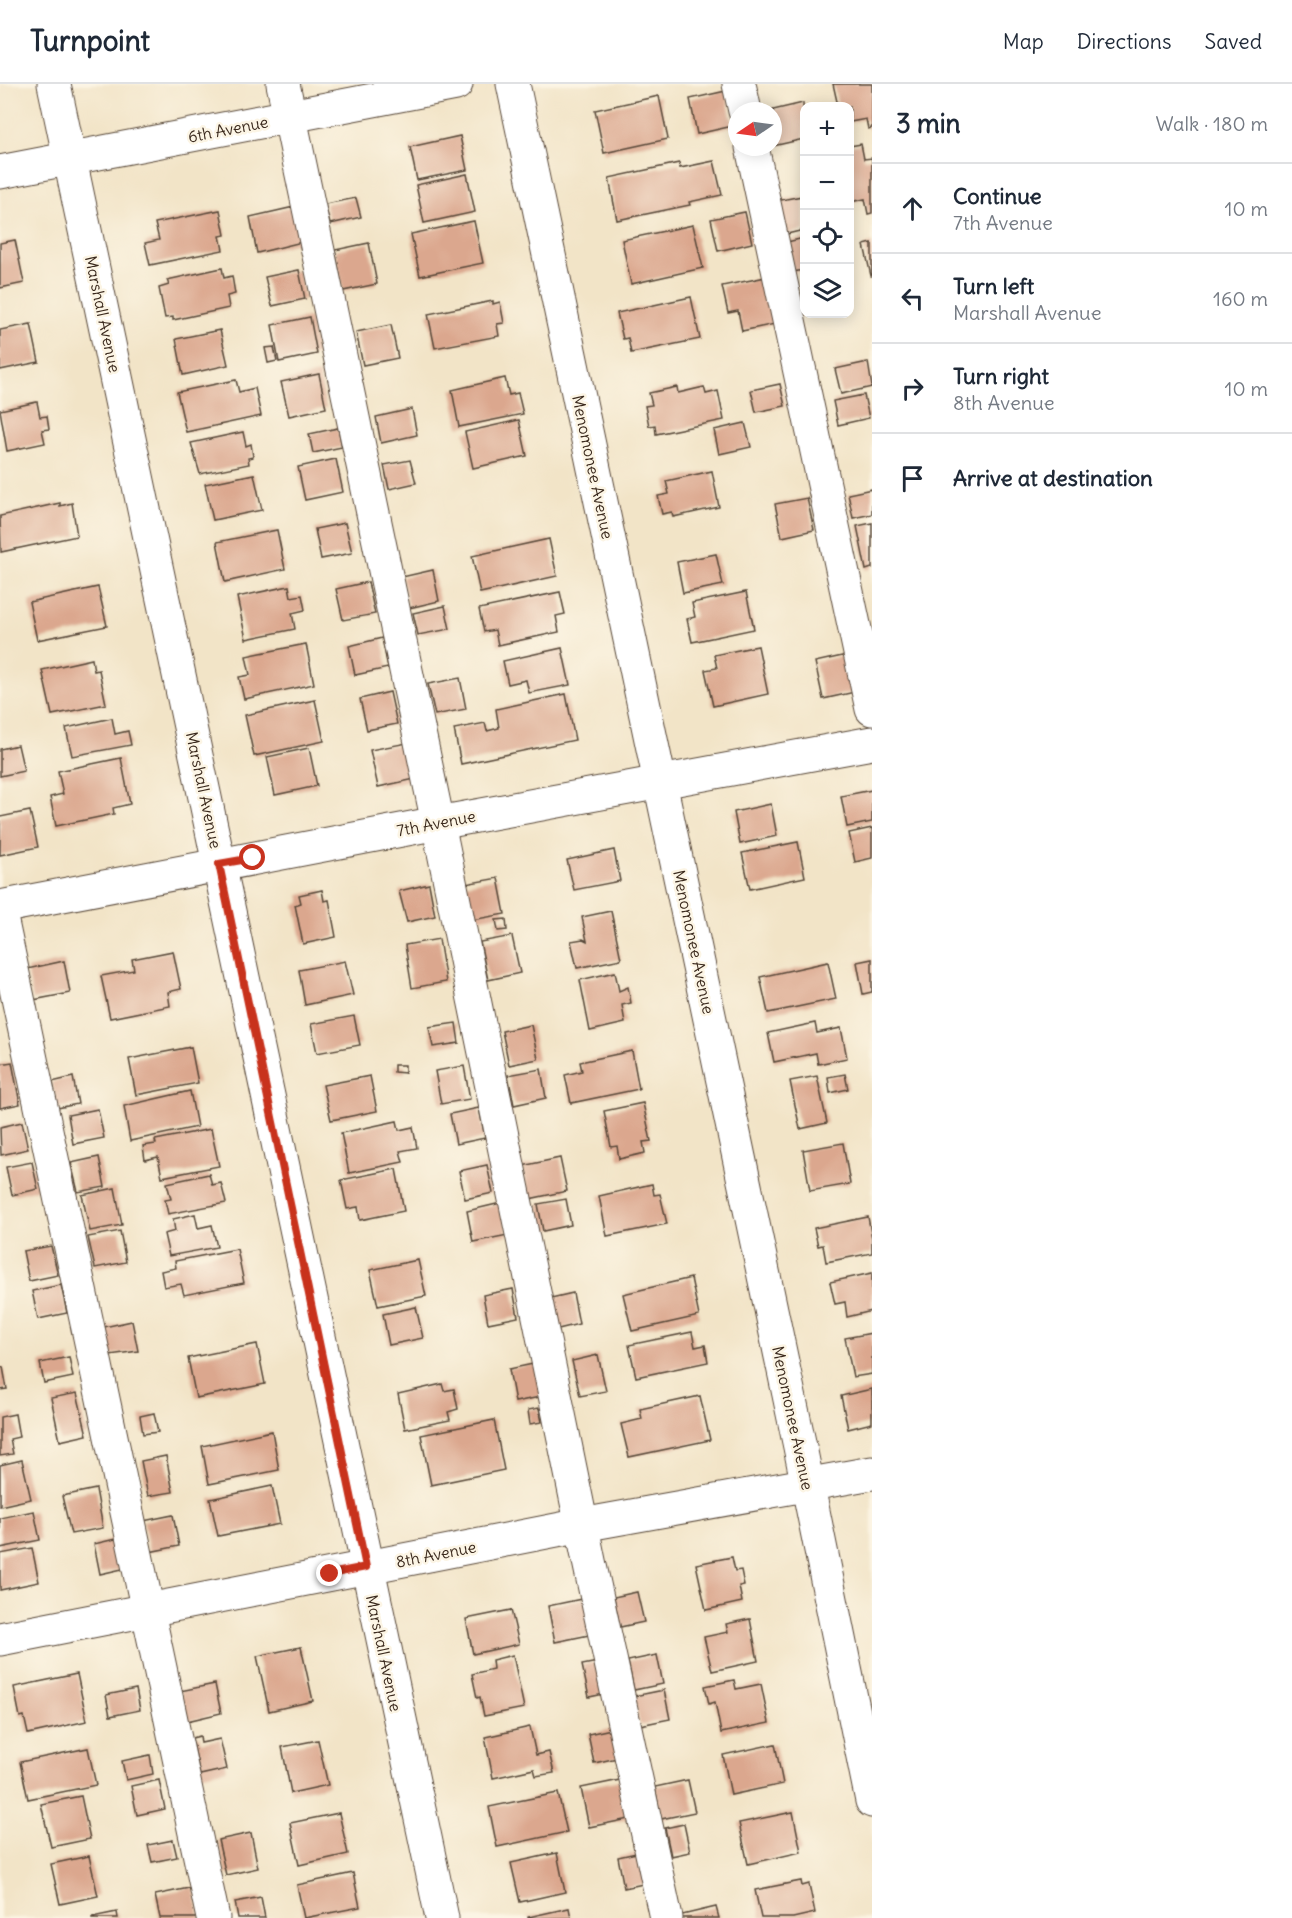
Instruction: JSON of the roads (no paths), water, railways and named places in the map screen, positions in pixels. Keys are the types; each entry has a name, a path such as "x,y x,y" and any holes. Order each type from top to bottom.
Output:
{"street":[{"name":"Marshall Avenue","path":"54,84 442,1918"},
{"path":"283,84 582,1525 666,1918"},
{"name":"6th Avenue","path":"0,172 456,84"},
{"name":"Menomonee Avenue","path":"513,84 872,1801"},
{"path":"739,84 743,102"},
{"path":"754,156 872,709"},
{"name":"7th Avenue","path":"0,907 872,743"},
{"path":"0,913 213,1918"},
{"name":"8th Avenue","path":"0,1639 582,1525 872,1473"}]}
